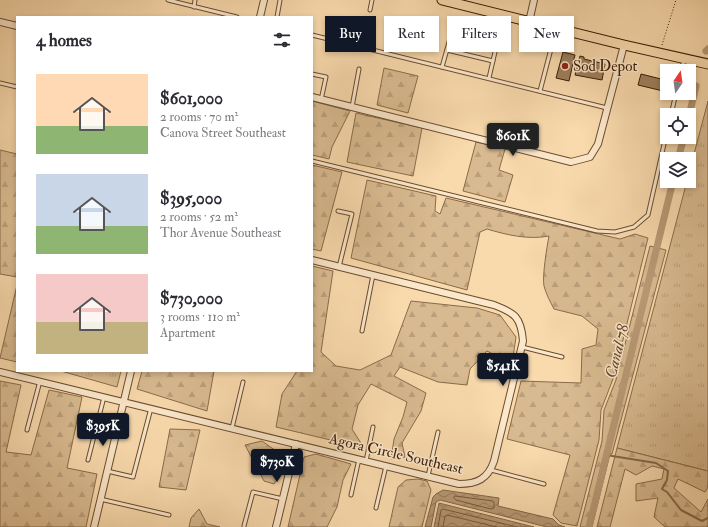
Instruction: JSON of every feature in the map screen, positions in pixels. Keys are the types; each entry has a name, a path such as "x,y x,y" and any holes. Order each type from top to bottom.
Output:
{"main road":[{"path":"442,0 519,19"},
{"path":"574,32 708,64"}],"street":[{"path":"260,16 264,0"},
{"path":"530,16 534,0"},
{"path":"0,22 16,26"},
{"path":"313,98 572,162 590,157 598,144 624,45"},
{"path":"313,260 494,305 507,310 516,317 522,327 523,341 491,470"},
{"name":"Agora Circle Southeast","path":"0,372 459,484 471,484 484,478 491,470"},
{"path":"94,527 130,372"},
{"path":"276,527 296,444"}],"lane":[{"path":"168,0 233,16"},
{"path":"194,7 195,0"},
{"path":"277,16 280,0"},
{"path":"370,10 372,0"},
{"path":"313,35 608,108"},
{"path":"442,67 447,50"},
{"path":"455,52 493,61"},
{"path":"489,78 495,52"},
{"path":"540,91 550,52"},
{"path":"683,64 684,58"},
{"path":"352,107 359,69"},
{"path":"313,74 326,77 321,100"},
{"path":"0,83 16,88"},
{"path":"313,161 597,231 615,232 634,227 648,215 664,144"},
{"path":"338,211 352,214 339,267"},
{"path":"362,331 373,275"},
{"path":"522,347 562,356"},
{"path":"27,430 40,381"},
{"path":"232,428 243,382"},
{"path":"88,460 104,397"},
{"path":"107,471 133,477 151,408"},
{"path":"351,495 373,427"},
{"path":"428,476 438,432"},
{"path":"376,508 386,466"},
{"path":"491,470 544,484"},
{"path":"244,526 253,492 283,499"},
{"path":"100,499 169,515"}],"path":[{"path":"660,53 676,0"}],"green space":[{"path":"384,68 418,76 408,113 377,105"},
{"path":"313,101 350,111 332,147 329,159 313,155"},
{"path":"708,101 708,471 617,448 685,188 696,188 696,152 695,152"},
{"path":"356,113 422,128 413,176 347,162"},
{"path":"476,142 505,149 499,170 513,175 505,202 463,191"},
{"path":"0,150 16,154 16,277 0,274"},
{"path":"313,165 342,172 321,251 313,249"},
{"path":"367,180 436,196 435,211 440,214 446,198 620,239 635,234 648,238 613,379 601,410 599,440 577,526 561,523 553,515 570,455 507,439 521,381 581,383 582,349 596,345 598,329 582,316 554,309 547,295 544,286 544,276 549,236 518,236 487,229 480,232 467,290 351,258"},
{"path":"650,246 666,250 612,454 610,454 592,527 580,527 602,441 604,410 616,380 619,359 623,352"},
{"path":"313,266 333,271 321,352 336,366 360,370 391,355 411,301 477,308 500,315 516,337 512,364 487,351 470,369 467,385 438,382 400,367 394,376 426,393 421,411 402,443 405,457 391,459 394,439 407,402 371,384 358,405 352,429 364,448 276,427 282,394 296,372 313,372"},
{"path":"16,289 16,362 0,358"},
{"path":"64,372 121,372 117,387"},
{"path":"142,372 214,372 207,411 137,389"},
{"path":"0,381 21,385 6,452 31,455 49,390 82,397 67,468 97,474 86,527 0,527"},
{"path":"170,429 200,430 186,490 159,487"},
{"path":"262,441 276,451 283,470 274,484 264,481 245,445"},
{"path":"617,448 708,471 708,487 705,492 678,479 674,488 701,512 708,499 708,527 665,527 654,517 658,498 636,501 636,484 662,479 664,469 652,466 636,475 625,469 610,527 597,527"},
{"path":"316,454 351,464 343,480 337,507 327,527 288,527 304,457"},
{"path":"418,479 427,481 431,490 422,527 389,527 398,487 406,480"},
{"path":"199,509 207,524 220,527 189,527 191,518"}],"water":[{"path":"443,490 499,498 498,506 553,519 559,525 565,527 547,527 440,500 436,502 431,527 425,527 433,497"},
{"path":"439,503 534,527 434,527"}],"building":[{"name":"Sod Depot","path":"563,52 575,55 569,81 556,78"},
{"path":"580,56 584,57 584,59 605,64 602,80 575,75"},
{"path":"641,74 660,79 660,90 638,85"}],"waterway":[{"name":"Canal 78","path":"691,108 693,100"},
{"name":"Canal 78","path":"680,152 682,144"},
{"name":"Canal 78","path":"589,527 671,188"},
{"path":"606,455 656,463 668,471 667,480 662,489 667,492 681,510 702,521 708,518"}],"place":[{"name":"Sod Depot","path":"565,66"}]}
